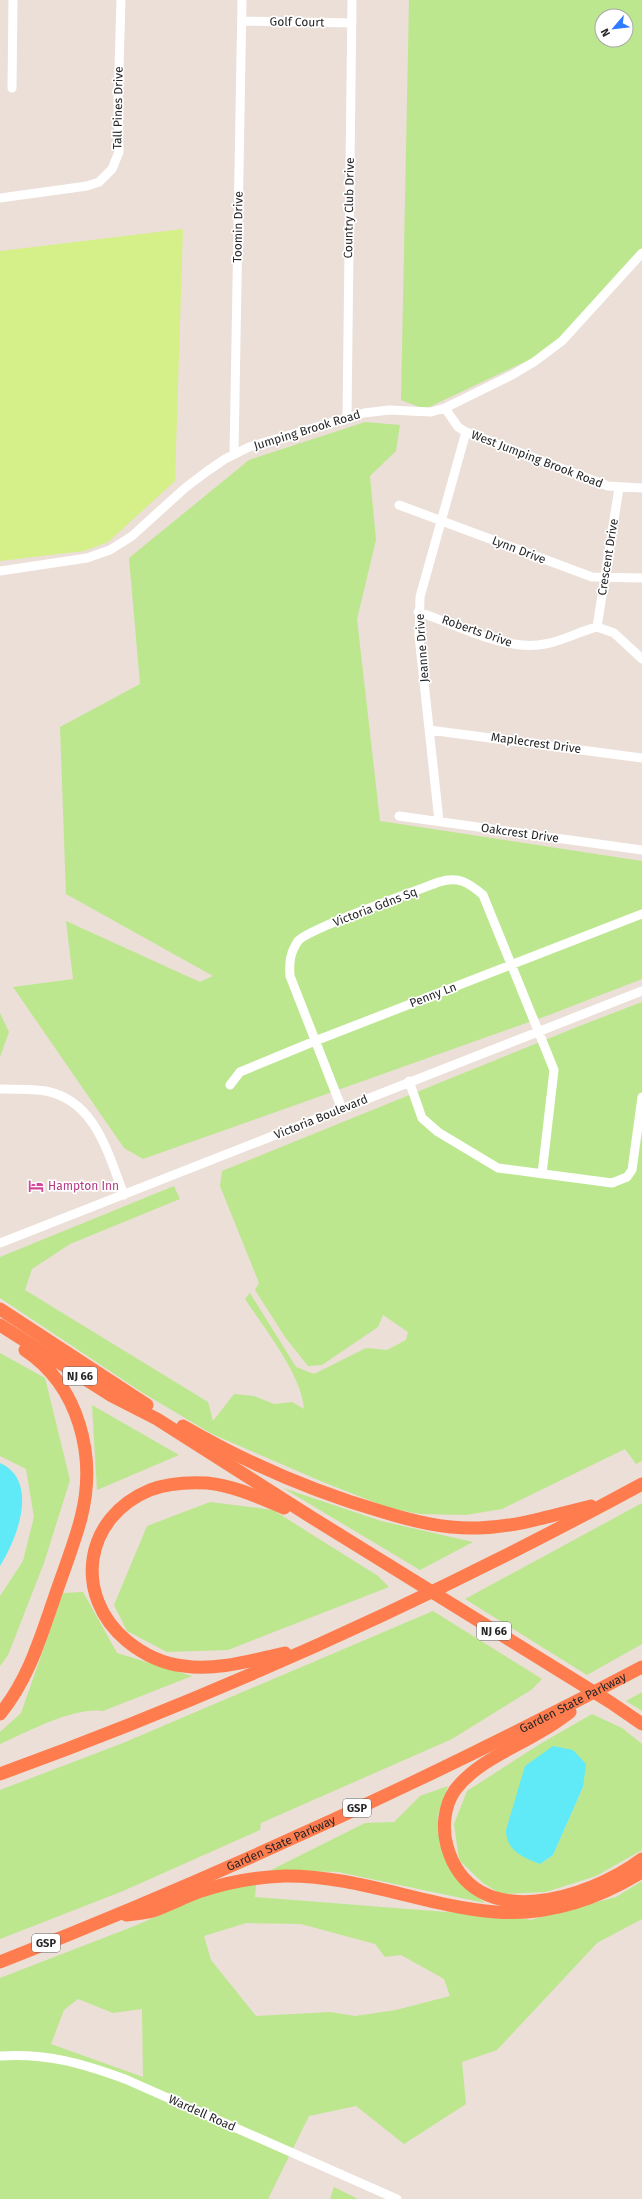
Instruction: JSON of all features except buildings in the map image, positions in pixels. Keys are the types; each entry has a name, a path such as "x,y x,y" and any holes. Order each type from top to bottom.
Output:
{"highway":[{"name":"NJ 66","path":"0,1310 117,1386 157,1419"},
{"name":"NJ 66","path":"0,1325 112,1396 157,1419 310,1517 610,1702 642,1724"},
{"path":"0,1334 34,1356 50,1370 64,1388 74,1407 81,1431 86,1467 81,1517 41,1636 25,1675 0,1714"},
{"path":"117,1386 207,1439 267,1470 342,1500 423,1523 458,1528 499,1526 540,1519 616,1499"},
{"path":"310,1517 282,1508 256,1495 226,1486 184,1483 159,1487 128,1503 107,1524 94,1552 91,1573 97,1603 115,1630 140,1651 160,1661 182,1666 215,1667 312,1647"},
{"path":"0,1774 148,1717 312,1647 479,1568 616,1499 642,1484"},
{"name":"Garden State Parkway","path":"0,1962 107,1918 393,1791 603,1688 642,1667"},
{"path":"603,1688 544,1730 489,1761 464,1781 451,1797 446,1810 444,1826 446,1842 455,1865 472,1885 493,1898 514,1902 550,1899 580,1892 617,1876 642,1860"},
{"name":"NJ 66","path":"610,1702 642,1719"},
{"path":"107,1918 152,1911 222,1885 248,1879 284,1876 344,1880 487,1911 534,1911 569,1905 593,1897 642,1872"}],"street":[{"path":"12,88 13,0"},
{"name":"Tall Pines Drive","path":"0,198 87,186 100,182 112,168 119,152 118,103 121,0"},
{"name":"Toomin Drive","path":"234,454 242,0"},
{"name":"Country Club Drive","path":"347,417 352,0"},
{"name":"Golf Court","path":"242,21 352,23"},
{"name":"Jumping Brook Road","path":"0,571 87,558 110,550 132,536 184,488 234,454 264,442 364,412 389,410 431,412 445,408 512,375 546,354 572,330 642,253"},
{"name":"West Jumping Brook Road","path":"445,408 458,427 466,432 596,482 619,488 642,488"},
{"name":"Jeanne Drive","path":"439,821 419,636 418,612 420,597 466,432"},
{"name":"Crescent Drive","path":"597,627 619,488"},
{"name":"Lynn Drive","path":"399,505 586,576 605,578 642,578"},
{"name":"Roberts Drive","path":"418,612 499,641 521,645 552,643 597,627"},
{"path":"597,627 614,633 642,659"},
{"name":"Maplecrest Drive","path":"429,730 642,758"},
{"name":"Oakcrest Drive","path":"399,816 642,850"},
{"name":"Victoria Gdns Sq","path":"342,1109 290,976 289,960 299,940 323,927 439,882 449,879 460,880 472,886 482,895 537,1032 554,1070 542,1174"},
{"name":"Penny Ln","path":"230,1085 240,1072 510,964 642,914"},
{"name":"Victoria Boulevard","path":"0,1243 342,1109 409,1081 642,991"},
{"path":"409,1081 422,1118 438,1132 498,1168 612,1183 627,1177 632,1170 642,1097"},
{"path":"0,1089 47,1091 61,1096 78,1106 98,1131 124,1195"},
{"name":"Wardell Road","path":"0,2056 38,2055 58,2058 93,2067 125,2079 397,2199"}],"green space":[{"path":"409,0 642,0 642,254 554,348 425,409 401,400"},
{"path":"183,229 175,481 108,542 84,551 0,561 0,251"},
{"path":"365,422 400,425 396,451 370,476 376,540 357,619 380,821 642,861 642,979 549,1015 143,1159 124,1148 13,987 73,979 66,921 200,982 213,976 66,894 60,727 140,684 129,558 249,460"},
{"path":"642,1002 642,1461 636,1464 625,1449 502,1509 466,1515 420,1514 389,1508 323,1482 212,1434 143,1393 0,1298 0,1257 174,1186 180,1199 70,1244 32,1269 25,1290 208,1402 213,1421 234,1394 254,1396 274,1404 292,1402 304,1409 302,1396 297,1382 281,1352 245,1299 250,1293 296,1367 314,1374 366,1348 387,1350 406,1340 408,1332 383,1315 378,1327 322,1365 308,1366 285,1337 255,1290 259,1283 220,1186 222,1171"},
{"path":"0,1013 9,1032 0,1057"},
{"path":"0,1353 45,1378 70,1480 44,1563 8,1655 0,1666 0,1596 23,1561 34,1517 26,1469 0,1456"},
{"path":"92,1405 179,1455 97,1490"},
{"path":"283,1488 381,1521 473,1542 420,1570"},
{"path":"210,1502 273,1510 378,1576 389,1587 228,1650 167,1652 127,1631 114,1605 147,1526"},
{"path":"642,1503 642,1644 587,1675 465,1599"},
{"path":"83,1592 117,1653 192,1676 103,1711 78,1713 64,1717 37,1727 0,1744 0,1732 21,1713 63,1593"},
{"path":"433,1611 542,1679 531,1690 452,1739 261,1823 260,1830 123,1891 0,1939 0,1790 123,1743"},
{"path":"642,1692 642,1711 626,1701"},
{"path":"592,1714 622,1728 642,1744 642,1850 596,1876 546,1892 501,1894 483,1883 459,1860 454,1824 467,1791 540,1744","holes":["583,1787 553,1855 540,1864 506,1830 513,1808"]},
{"path":"448,1786 438,1815 439,1839 455,1876 485,1903 338,1872 271,1870 365,1823 394,1822 420,1796"},
{"path":"257,1872 255,1897 522,1918 530,1920 616,1897 642,1881 642,1919 597,1943 497,2050 462,2062 466,2104 404,2144 356,2106 309,2116 268,2199 0,2199 0,1978 137,1925","holes":["246,1923 301,1924 375,1944 385,1957 401,1955 444,1979 450,1996 396,2010 355,2016 330,2012 256,2016 211,1960 204,1936","78,1999 113,2013 142,2009 143,2077 51,2044 64,2010"]},
{"path":"334,2187 358,2199 330,2199"}],"water":[{"path":"0,1463 12,1471 19,1483 22,1496 18,1526 7,1555 0,1566"},
{"path":"553,1746 573,1750 586,1764 583,1787 553,1855 540,1864 522,1856 512,1848 507,1837 506,1830 525,1766"}],"place":[{"name":"Hampton Inn","path":"36,1186"}]}
